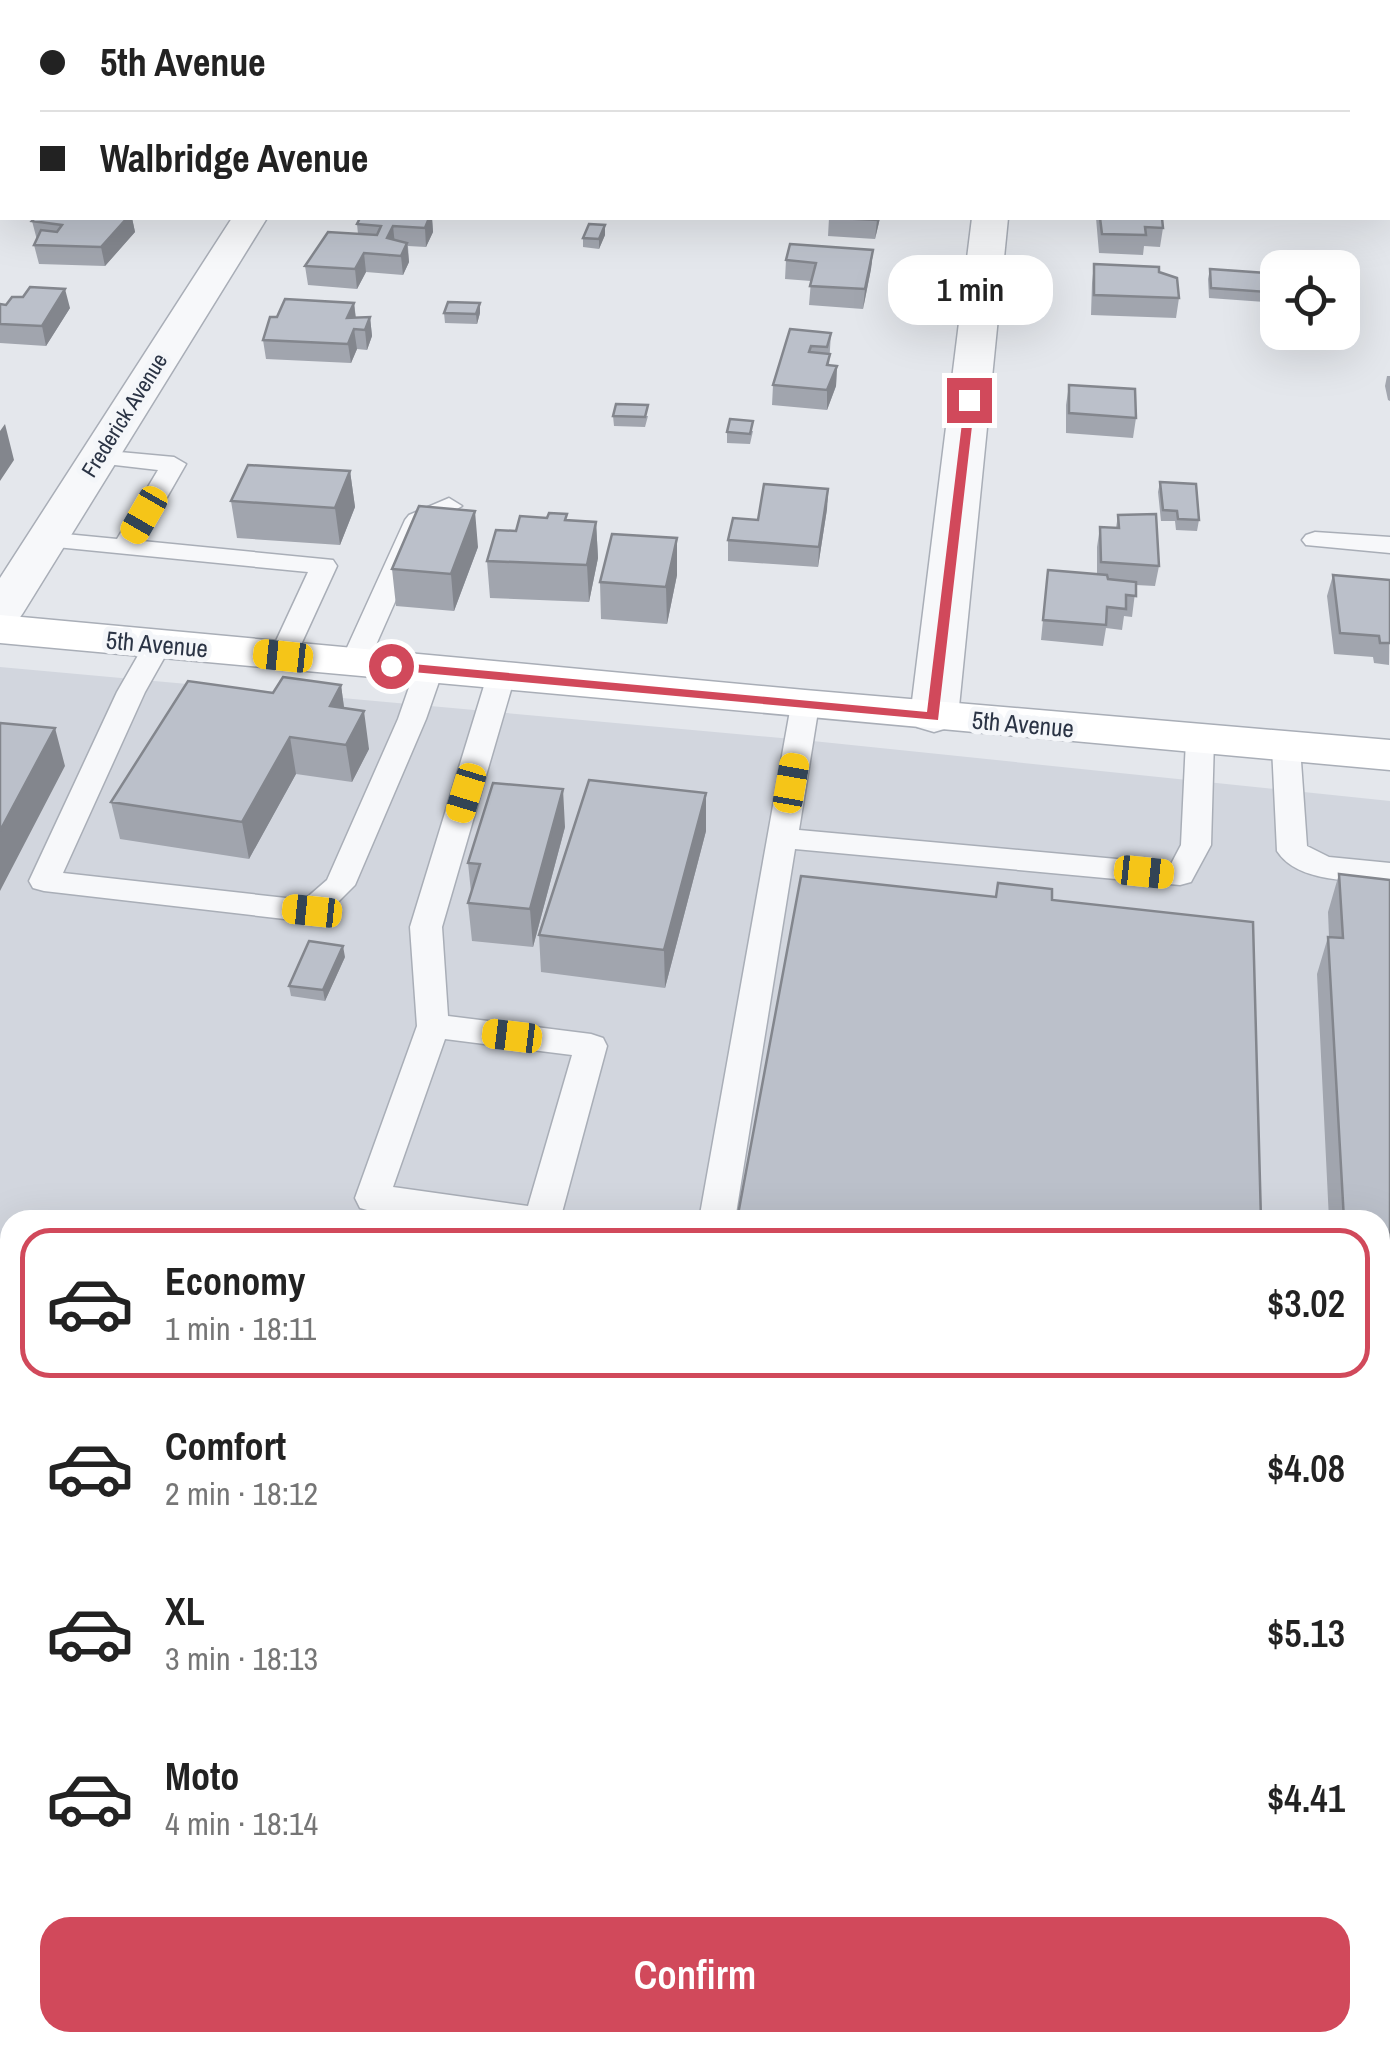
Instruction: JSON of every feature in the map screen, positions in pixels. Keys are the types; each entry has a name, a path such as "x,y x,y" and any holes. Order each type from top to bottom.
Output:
{"main road":[{"name":"5th Avenue","path":"0,629 805,705 1390,755"}],"street":[{"name":"Frederick Avenue","path":"0,612 248,220"},
{"path":"934,716 990,220"}],"lane":[{"path":"98,457 174,464 125,548"},
{"path":"354,662 418,520 448,506"},
{"path":"46,540 324,566 283,656"},
{"path":"1315,540 1390,546"},
{"path":"158,644 130,692 44,881 312,911 340,885 412,719 429,670"},
{"path":"457,1210 372,1198 433,1026 426,928 501,676"},
{"path":"720,1210 805,705"},
{"path":"781,838 1180,875 1196,845 1200,740"},
{"path":"1286,747 1292,851 1324,867 1390,872"},
{"path":"433,1026 592,1046 545,1210"}],"shaded area":[{"path":"0,667 803,740 1390,801 1390,1210 0,1210"}],"building":[{"path":"125,220 101,247 34,245 41,230 57,232 62,225 32,221"},
{"path":"359,220 428,220 425,228 393,226 387,238 407,243 401,256 364,253 355,269 305,266 328,232 377,235 381,226 357,224"},
{"path":"1100,220 1162,220 1163,228 1145,227 1146,235 1102,234"},
{"path":"589,224 605,225 599,239 583,238"},
{"path":"790,244 873,250 865,289 810,286 816,263 786,260"},
{"path":"1094,264 1159,267 1159,272 1177,278 1179,298 1094,295"},
{"path":"1210,269 1260,273 1260,292 1211,288"},
{"path":"30,287 65,289 42,326 0,324 0,304 6,305 12,297 23,297"},
{"path":"285,299 354,303 347,318 370,317 365,330 354,329 348,344 263,340 270,317 277,317"},
{"path":"448,302 480,303 476,314 444,313"},
{"path":"790,329 831,333 827,347 811,346 809,352 830,354 827,365 837,366 827,390 773,385"},
{"path":"1069,385 1135,389 1136,418 1069,413"},
{"path":"616,404 648,405 645,417 613,416"},
{"path":"730,419 753,421 750,434 727,432"},
{"path":"248,465 350,471 335,508 231,501"},
{"path":"1160,482 1196,484 1199,520 1178,519 1177,511 1163,510"},
{"path":"764,484 828,489 819,547 728,540 733,518 758,520"},
{"path":"419,506 475,511 451,574 392,569"},
{"path":"549,513 567,514 565,520 596,522 587,565 487,561 496,530 516,531 520,516 547,518"},
{"path":"1156,514 1159,566 1101,562 1100,527 1119,528 1118,515"},
{"path":"612,534 677,538 666,587 600,582"},
{"path":"1048,570 1107,575 1108,579 1136,582 1136,596 1126,595 1126,609 1107,607 1106,625 1043,620"},
{"path":"1333,575 1390,580 1390,643 1380,643 1379,636 1340,633"},
{"path":"283,677 341,685 330,706 364,711 346,745 290,737 242,822 111,802 188,681 273,693"},
{"path":"0,723 55,728 0,831"},
{"path":"589,780 706,793 664,950 539,935"},
{"path":"493,783 563,789 530,909 468,903 480,864 468,863"},
{"path":"1339,874 1390,880 1390,1210 1343,1210 1328,937 1343,938"},
{"path":"801,876 996,897 998,883 1052,889 1052,900 1253,922 1261,1210 739,1210"},
{"path":"309,941 343,946 323,990 289,986"}],"route":[{"path":"391,666 934,716 969,400"}]}
